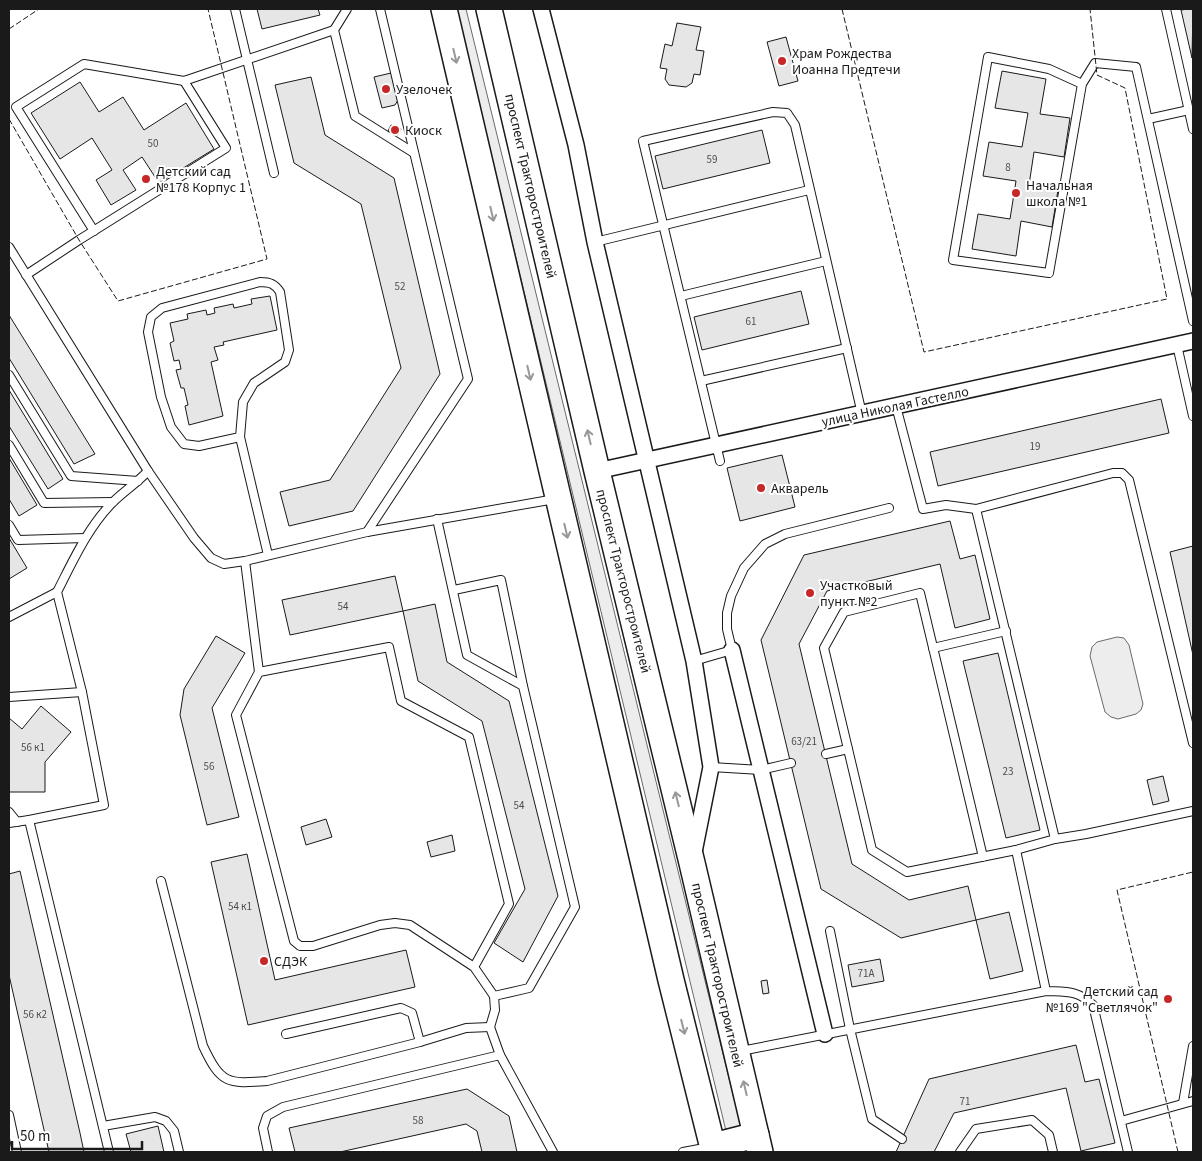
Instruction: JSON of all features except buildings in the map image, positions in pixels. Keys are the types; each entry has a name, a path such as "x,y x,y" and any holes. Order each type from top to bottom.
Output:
{"main road":[{"path":"444,9 713,1149 758,1144"},
{"name":"проспект Тракторостроителей","path":"489,9 758,1144"}],"street":[{"path":"541,9 576,145 595,242 694,661 711,767 692,863"},
{"name":"улица Николая Гастелло","path":"597,471 1193,341"},
{"path":"732,650 825,1034"}],"lane":[{"path":"235,9 274,173"},
{"path":"94,231 16,107 84,64 184,81 334,30 347,9"},
{"path":"367,532 468,379 380,9"},
{"path":"1166,9 1193,129"},
{"path":"334,30 355,116 414,153"},
{"path":"1082,84 1049,69 988,57 953,260 1048,273 1082,84 1095,63 1136,67 1193,320"},
{"path":"26,276 226,148 184,81"},
{"path":"1184,90 1193,88"},
{"path":"1148,119 1189,110"},
{"path":"720,461 643,141 773,112 787,113 795,125 862,414"},
{"path":"595,242 809,190"},
{"path":"9,247 148,471 194,538 211,558 224,564 268,556 367,532 558,498"},
{"path":"680,296 826,261"},
{"path":"240,436 199,446 184,444 171,427 161,397 148,332 151,317 162,308 260,282 269,282 276,286 280,292 289,350 286,362 254,383 243,402 240,436 268,556"},
{"path":"1177,345 1193,416"},
{"path":"701,381 847,348"},
{"path":"9,375 71,476 138,482"},
{"path":"896,406 924,510 946,505 976,510 1113,472 1122,473 1129,480 1193,743"},
{"path":"9,445 44,503 113,502"},
{"path":"9,617 57,592 85,538 113,502 138,482 148,471"},
{"path":"694,661 732,650 727,628 731,596 744,568 765,544 785,534 888,508"},
{"path":"976,510 1054,839"},
{"path":"437,519 467,655 523,686"},
{"path":"9,525 18,540 85,538"},
{"path":"244,561 259,672 236,716 294,941 300,946 312,946 380,925 395,923 410,925 474,967 494,996 495,1010 490,1027 500,1055 553,1152"},
{"path":"454,590 501,580 523,686 575,908 529,988 494,996"},
{"path":"9,812 13,823 104,805 82,692 57,592"},
{"path":"983,857 920,593 844,612 824,648 872,850 907,872 983,857 1016,850 1054,839 1193,811"},
{"path":"933,648 1006,631"},
{"path":"259,672 389,646 402,701 469,737 510,904 474,967"},
{"path":"9,697 82,692"},
{"path":"826,754 848,749"},
{"path":"711,767 761,770 791,763"},
{"path":"29,820 108,1152"},
{"path":"1016,850 1046,991"},
{"path":"161,881 203,1046 214,1068 224,1078 243,1083 267,1081 420,1042 466,1028 490,1027"},
{"path":"830,931 850,1029 872,1119 902,1139"},
{"path":"736,1052 1046,991 1074,992 1084,996 1093,1005 1128,1152"},
{"path":"286,1034 401,1008 412,1013 420,1042"},
{"path":"1183,1104 1193,1046"},
{"path":"268,1152 263,1128 267,1116 282,1107 500,1055"},
{"path":"1121,1121 1193,1101"},
{"path":"9,1115 17,1152"},
{"path":"103,1126 155,1117 166,1121 174,1131 179,1152"},
{"path":"960,1152 976,1129 1032,1120 1049,1135 1053,1152"},
{"path":"683,1152 713,1149"}],"shaded area":[{"path":"456,9 466,9 741,1127 726,1131"},
{"path":"1117,637 1124,638 1129,645 1143,704 1141,710 1136,714 1118,719 1111,717 1105,712 1090,656 1092,647 1097,642"}],"fence":[{"path":"9,29 39,9"},
{"path":"9,119 79,240 118,301 267,259 208,9"},
{"path":"842,9 924,352 1167,299 1125,88 1097,75 1090,9"},
{"path":"1178,1152 1117,890 1193,872"}],"place":[{"name":"Храм Рождества Иоанна Предтечи","path":"782,61"},
{"name":"Узелочек","path":"386,89"},
{"name":"Киоск","path":"395,130"},
{"name":"Детский сад №178 Корпус 1","path":"146,179"},
{"name":"Начальная школа №1","path":"1016,193"},
{"name":"Акварель","path":"761,488"},
{"name":"Участковый пункт №2","path":"810,593"},
{"name":"СДЭК","path":"264,961"},
{"name":"Детский сад №169 \"Светлячок\"","path":"1168,999"}]}
